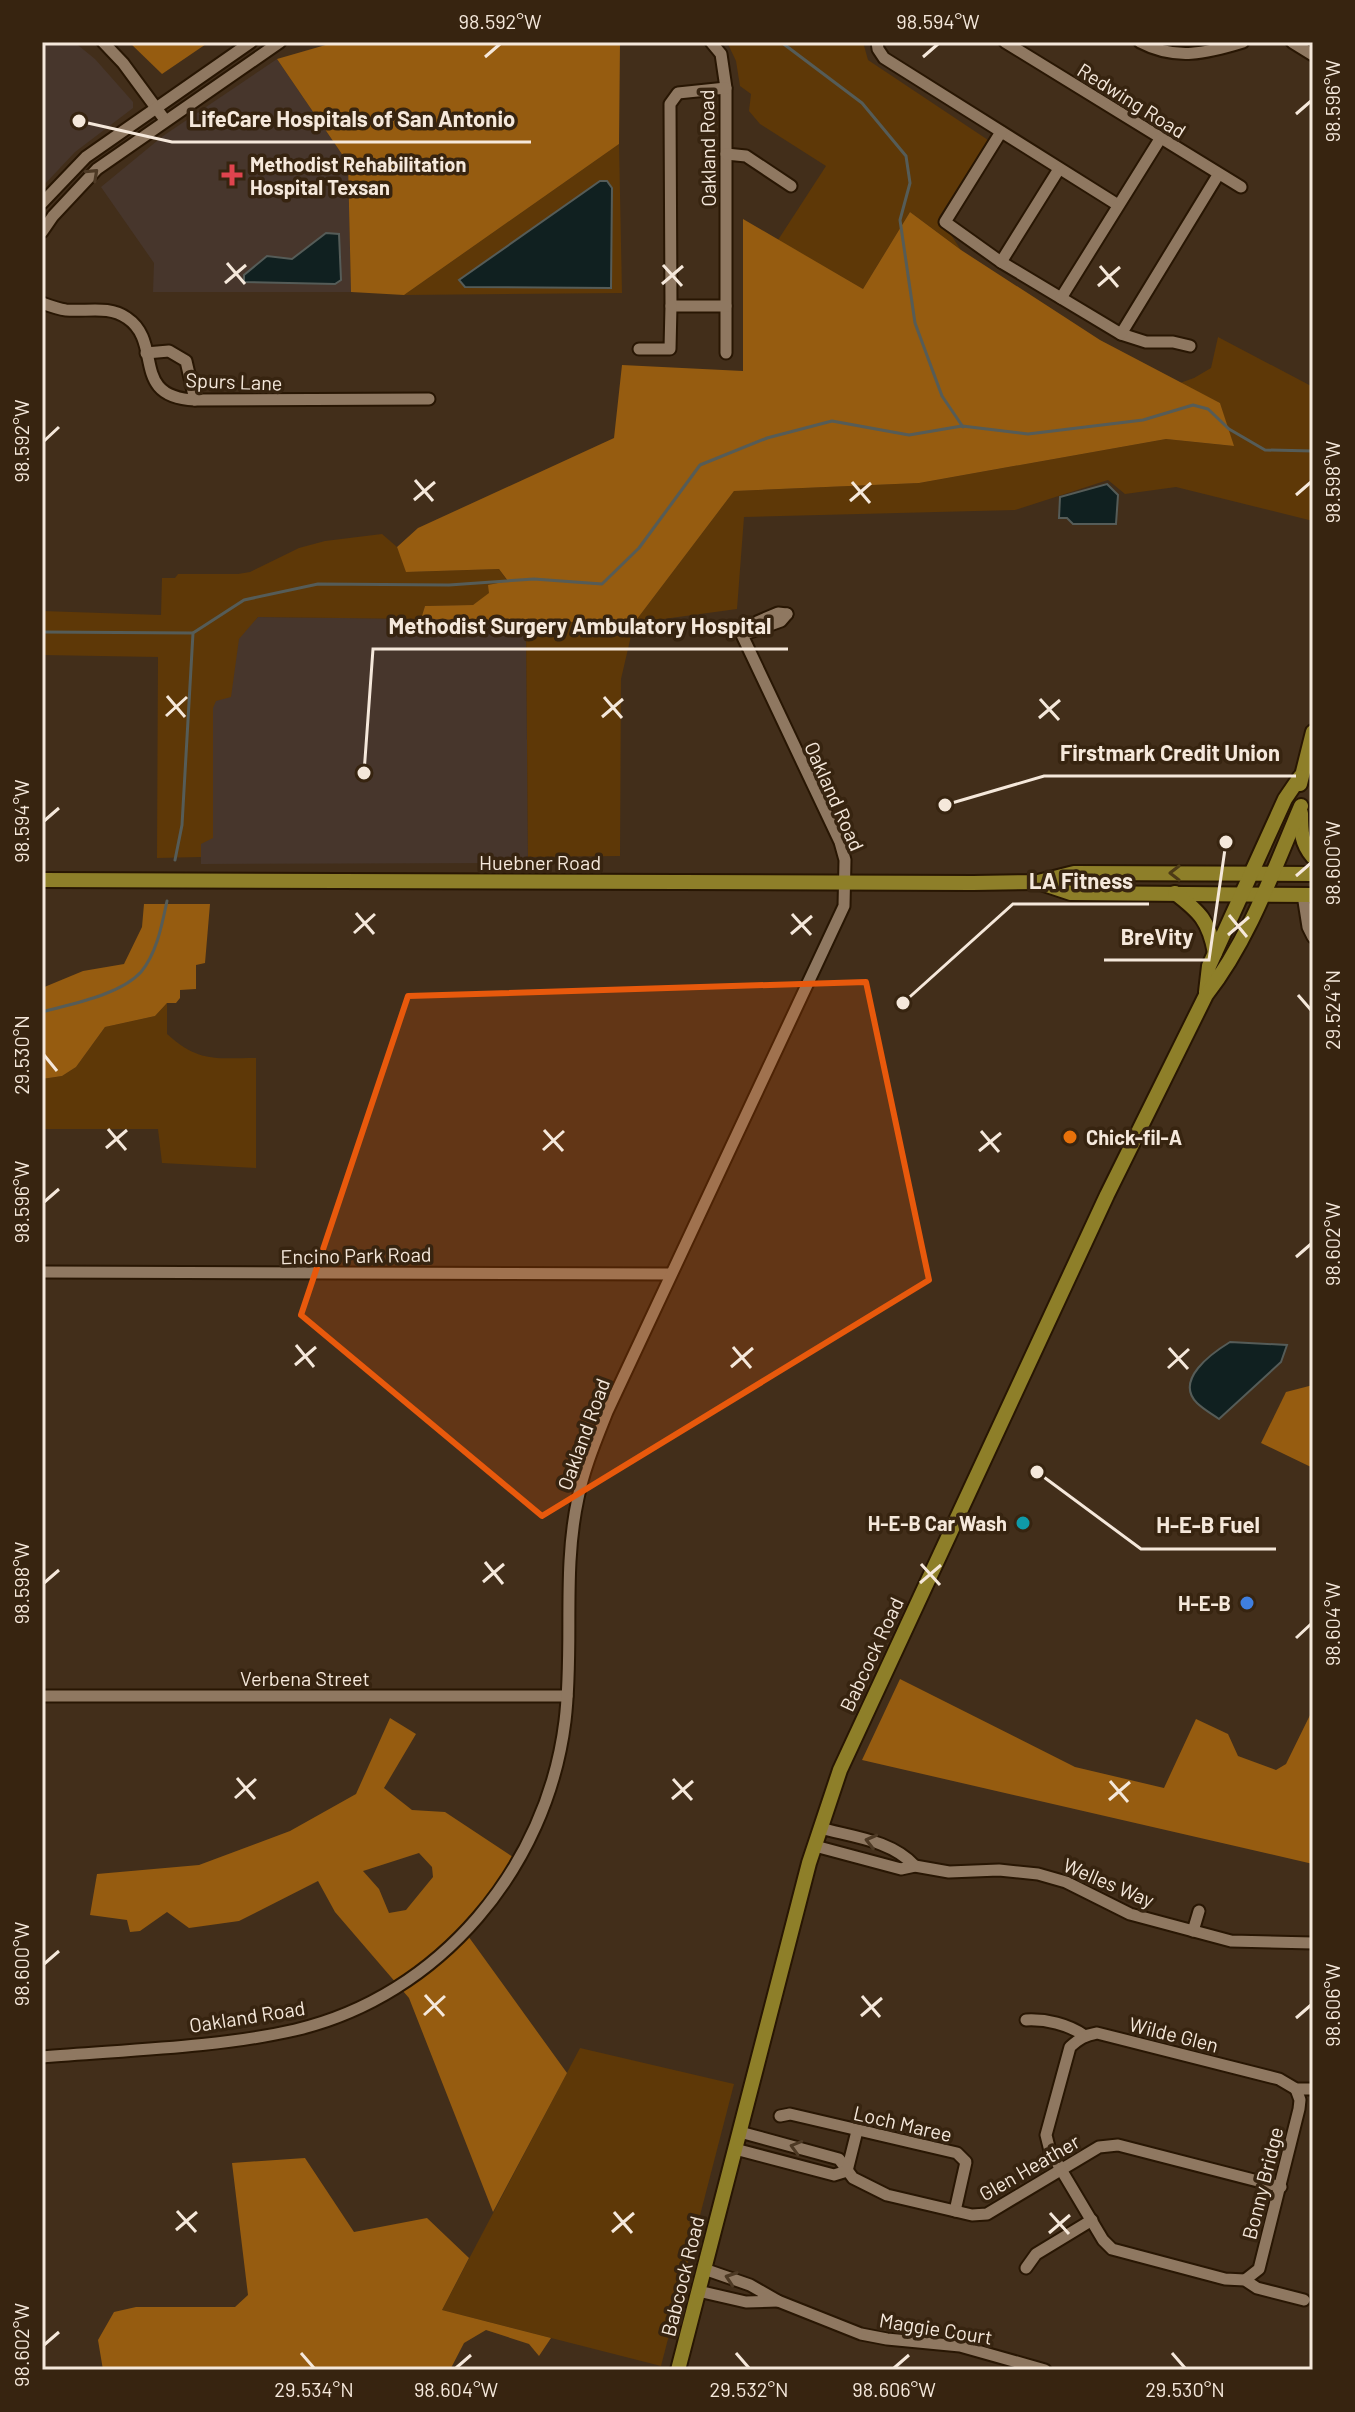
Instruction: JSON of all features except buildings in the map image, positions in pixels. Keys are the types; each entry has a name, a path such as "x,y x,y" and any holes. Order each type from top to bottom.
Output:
{"main road":[{"name":"Babcock Road","path":"678,2370 815,1846 840,1770 1107,1195 1206,995 1224,972 1263,894 1301,806 1300,777 1313,732"},
{"name":"Babcock Road","path":"1206,995 1209,966 1285,799 1300,777"},
{"path":"1301,806 1303,843 1313,857"},
{"name":"Huebner Road","path":"42,880 846,883 1038,882 1074,873 1313,874"},
{"name":"Huebner Road","path":"1038,882 1071,893 1308,895"},
{"path":"1175,892 1205,919 1216,953"}],"street":[{"path":"103,42 123,63 165,120"},
{"path":"42,203 86,157 251,42"},
{"path":"42,232 97,169 280,42"},
{"name":"Oakland Road","path":"711,42 721,54 726,88 726,353"},
{"path":"877,42 884,58 1118,205"},
{"name":"Redwing Road","path":"1005,42 1241,187"},
{"path":"1140,42 1160,51 1192,55 1243,42"},
{"path":"1292,42 1313,55"},
{"path":"639,349 670,349 670,104 678,93 726,88"},
{"path":"1001,132 945,222 1001,262 1121,334 1146,342 1173,342 1190,346"},
{"path":"1061,298 1160,139"},
{"path":"726,154 746,156 791,186"},
{"path":"1001,262 1059,169"},
{"path":"1121,334 1218,175"},
{"name":"Spurs Lane","path":"42,303 63,310 111,311 125,316 138,328 151,375 161,388 176,398 429,399"},
{"path":"671,306 726,306"},
{"path":"146,353 169,351 186,361 195,400"},
{"name":"Oakland Road","path":"42,2057 239,2039 297,2029 334,2018 376,1999 438,1959 507,1880 524,1851 557,1764 567,1696 570,1562 577,1498 592,1449 842,913 846,883 840,842 742,635 755,630"},
{"path":"1308,895 1308,927 1313,937"},
{"name":"Encino Park Road","path":"42,1272 671,1274"},
{"name":"Verbena Street","path":"42,1696 567,1696"},
{"name":"Welles Way","path":"820,1828 884,1845 904,1855 915,1866"},
{"name":"Welles Way","path":"815,1846 901,1869 915,1866 949,1872 1019,1871 1053,1877 1130,1914 1193,1931 1243,1943 1313,1943"},
{"path":"1193,1931 1199,1911"},
{"name":"Wilde Glen","path":"1026,2020 1039,2019 1073,2028 1085,2036 1097,2033 1279,2079 1296,2089 1313,2089"},
{"path":"1085,2036 1070,2047 1046,2135 1050,2151 1107,2244 1120,2253 1225,2279 1245,2280 1257,2288 1304,2300"},
{"name":"Bonny Bridge","path":"1245,2280 1259,2269 1281,2187 1299,2109 1296,2089"},
{"name":"Loch Maree","path":"780,2116 790,2114 957,2153 966,2162 955,2211"},
{"path":"847,2171 857,2131"},
{"name":"Glen Heather","path":"740,2132 839,2159 853,2178 875,2190 972,2215 987,2214 1099,2147 1118,2145 1281,2187"},
{"name":"Glen Heather","path":"735,2149 834,2175 847,2171"},
{"path":"1026,2268 1036,2254 1092,2220"},
{"name":"Maggie Court","path":"704,2269 750,2285 778,2301 861,2334 960,2346 1045,2370"},
{"name":"Maggie Court","path":"698,2291 746,2302 778,2301"}],"highlighted area":[{"path":"866,982 929,1280 542,1516 301,1315 408,996"}],"shaded area":[{"path":"42,42 74,42 95,59 133,102 133,108 75,152 42,187"},
{"path":"129,42 209,42 162,74"},
{"path":"336,42 620,42 619,144 404,295 351,292 348,163 277,59"},
{"path":"727,42 863,42 868,60 988,140 939,217 961,250 910,212 863,289 778,240 826,166 760,124 749,111 751,94 740,86 736,61"},
{"name":"Methodist Rehabilitation Hospital Texsan","path":"277,59 348,163 351,292 153,292 154,263 101,187 163,136"},
{"path":"619,144 622,293 404,295"},
{"path":"600,181 607,181 612,188 611,288 465,287 459,280"},
{"path":"910,212 961,250 1100,340 1220,403 1234,446 1166,439 919,483 734,491 634,623 421,619 425,606 473,605 489,593 488,585 508,581 499,569 406,572 397,547 418,528 614,438 622,365 743,371 743,219 863,289"},
{"path":"326,233 339,234 341,280 335,284 244,282 244,275 267,256 292,259"},
{"path":"1218,337 1313,387 1313,521 1176,487 1125,494 1108,480 1015,510 744,517 737,609 634,623 734,491 919,483 1166,439 1233,446 1220,403 1180,383 1211,368"},
{"path":"1107,484 1118,495 1116,524 1073,524 1067,518 1059,518 1060,497"},
{"path":"382,534 397,547 407,572 499,569 508,582 473,605 425,606 421,619 258,617 239,639 231,697 216,701 213,708 213,838 201,844 201,857 157,858 158,657 42,655 42,611 161,615 162,578 175,578 178,574 250,572 299,548 325,541"},
{"path":"258,617 526,620 528,863 201,864 200,703 206,666"},
{"path":"526,620 634,623 621,679 620,856 528,857"},
{"path":"144,904 210,904 205,963 196,965 196,989 180,990 176,1003 167,1003 155,1016 105,1027 76,1067 62,1076 42,1079 42,988 83,971 124,964 142,927"},
{"path":"167,1003 167,1034 189,1050 208,1057 256,1058 256,1168 162,1163 158,1129 42,1129 42,1079 62,1076 76,1067 105,1027 155,1016"},
{"path":"1230,1342 1287,1345 1281,1362 1219,1419 1197,1403 1190,1385 1198,1368"},
{"path":"1313,1385 1313,1468 1261,1443 1286,1392"},
{"path":"900,1679 1075,1767 1164,1788 1196,1719 1228,1734 1238,1756 1276,1770 1286,1764 1313,1709 1313,1864 862,1760"},
{"path":"390,1718 416,1734 384,1788 412,1810 445,1812 516,1859 463,1929 567,2073 493,2212 409,1998 335,1912 318,1881 239,1921 189,1928 167,1912 140,1931 130,1932 127,1920 90,1915 97,1874 199,1865 290,1831 356,1794","holes":["419,1853 432,1867 433,1877 406,1910 389,1913 379,1889 363,1871"]},
{"path":"580,2048 734,2084 661,2366 442,2310"},
{"path":"305,2158 354,2232 427,2218 469,2258 442,2310 551,2338 539,2356 529,2344 486,2330 464,2343 450,2370 103,2370 98,2340 114,2312 136,2307 235,2307 248,2295 232,2163"}],"waterway":[{"path":"781,42 862,103 906,156 910,183 900,220 915,323 942,396 963,427"},
{"path":"175,860 182,825 193,633 244,600 318,584 449,585 534,579 602,584 639,548 700,465 767,438 832,421 909,435 962,426 1028,434 1143,420 1193,405 1208,409 1229,429 1265,450 1313,451"},
{"path":"42,632 193,633"},
{"path":"42,1012 108,993 132,980 147,964 155,947 167,901"}],"place":[{"name":"LifeCare Hospitals of San Antonio","path":"79,121"},
{"name":"Methodist Rehabilitation Hospital Texsan","path":"232,175"},
{"name":"Methodist Surgery Ambulatory Hospital","path":"364,773"},
{"name":"Firstmark Credit Union","path":"945,805"},
{"name":"BreVity","path":"1226,842"},
{"name":"LA Fitness","path":"903,1003"},
{"name":"Chick-fil-A","path":"1070,1137"},
{"name":"H-E-B Fuel","path":"1037,1472"},
{"name":"H-E-B Car Wash","path":"1023,1523"},
{"name":"H-E-B","path":"1247,1603"}]}
